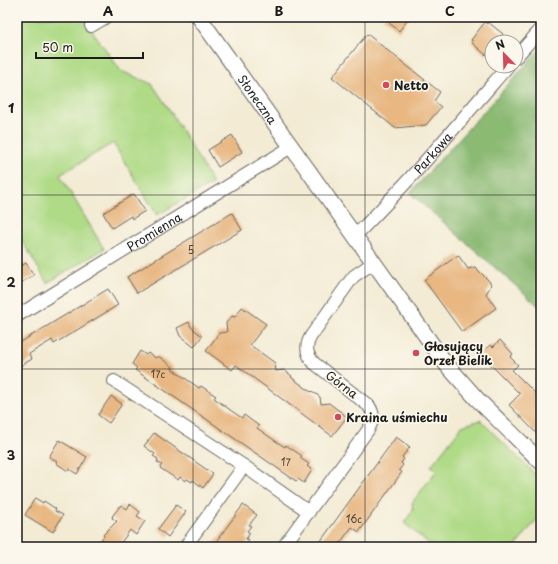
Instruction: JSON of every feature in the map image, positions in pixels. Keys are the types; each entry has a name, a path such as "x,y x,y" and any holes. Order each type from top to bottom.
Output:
{"street":[{"path":"91,26 106,17"},
{"name":"Słoneczna","path":"199,17 355,236"},
{"path":"524,48 541,29"},
{"name":"Parkowa","path":"355,236 414,174 501,74"},
{"name":"Promienna","path":"17,316 291,148"},
{"path":"355,236 453,372 477,400 541,462"},
{"name":"Górna","path":"283,547 372,423 373,416 371,408 365,401 314,363 306,348 307,342 350,281 354,276 373,263"},
{"path":"114,381 244,466 309,512"},
{"path":"185,547 244,466"}],"green space":[{"path":"17,17 82,17 121,71 152,84 169,109 213,183 157,215 113,143 60,175 104,249 47,283 17,232"},
{"path":"541,48 541,308 410,193 518,74 524,74 524,67"},
{"path":"480,420 541,480 541,514 515,547 433,547 404,523 413,510 412,503 436,471 431,466 462,426"}],"building":[{"path":"382,17 410,17 399,31"},
{"path":"485,22 487,24 488,22 503,34 484,34 484,53 472,43 473,41 471,40"},
{"name":"Netto","path":"367,34 440,92 434,101 441,107 426,125 395,128 332,77"},
{"path":"232,135 242,152 218,167 208,150"},
{"path":"134,194 145,211 132,219 131,216 112,228 103,213"},
{"path":"232,213 242,230 137,293 127,277"},
{"path":"458,255 468,269 475,267 489,281 491,284 486,294 496,308 462,332 424,280"},
{"path":"26,263 34,275 17,285 17,268"},
{"path":"108,289 118,305 54,344 52,340 29,354 32,359 17,368 17,334 21,342"},
{"path":"242,307 266,324 250,345 275,363 276,371 284,370 311,392 312,391 320,397 321,404 329,403 347,417 332,436 236,365 232,370 206,351 219,333 227,332 226,323 232,316 235,317"},
{"path":"189,322 191,327 202,336 194,347 180,336 177,328"},
{"path":"500,340 513,354 510,357 518,365 512,370 541,399 541,438 509,405 520,394 480,354 491,345 493,347"},
{"path":"140,351 146,355 148,353 156,358 158,356 173,367 172,369 199,388 201,386 216,396 214,398 233,412 242,418 244,415 259,426 257,428 285,447 286,445 302,456 300,458 309,464 307,466 312,470 304,483 298,479 296,481 135,370 137,368 132,364"},
{"path":"111,396 122,404 109,423 98,415"},
{"path":"154,433 213,474 203,488 193,480 192,482 187,479 185,481 180,477 178,480 160,468 162,465 157,462 158,459 153,456 155,454 144,446"},
{"path":"396,437 410,447 402,457 404,459 401,463 403,465 399,470 402,472 359,532 352,527 337,547 327,547 320,542"},
{"path":"59,440 87,457 77,474 69,469 68,471 56,463 57,461 49,457"},
{"path":"35,498 43,503 44,501 56,509 55,511 63,515 53,532 25,515"},
{"path":"130,504 140,512 137,516 145,521 136,535 130,530 118,547 96,547 104,536 103,535 117,521 112,518 113,515 121,505 127,509"},
{"path":"176,505 186,512 168,537 158,529"},
{"path":"243,505 257,515 249,525 251,526 247,531 250,533 246,539 249,540 244,547 212,547"}],"place":[{"name":"Netto","path":"386,85"},
{"name":"Głosujący Orzeł Bielik","path":"416,353"},
{"name":"Kraina uśmiechu","path":"338,417"}]}
